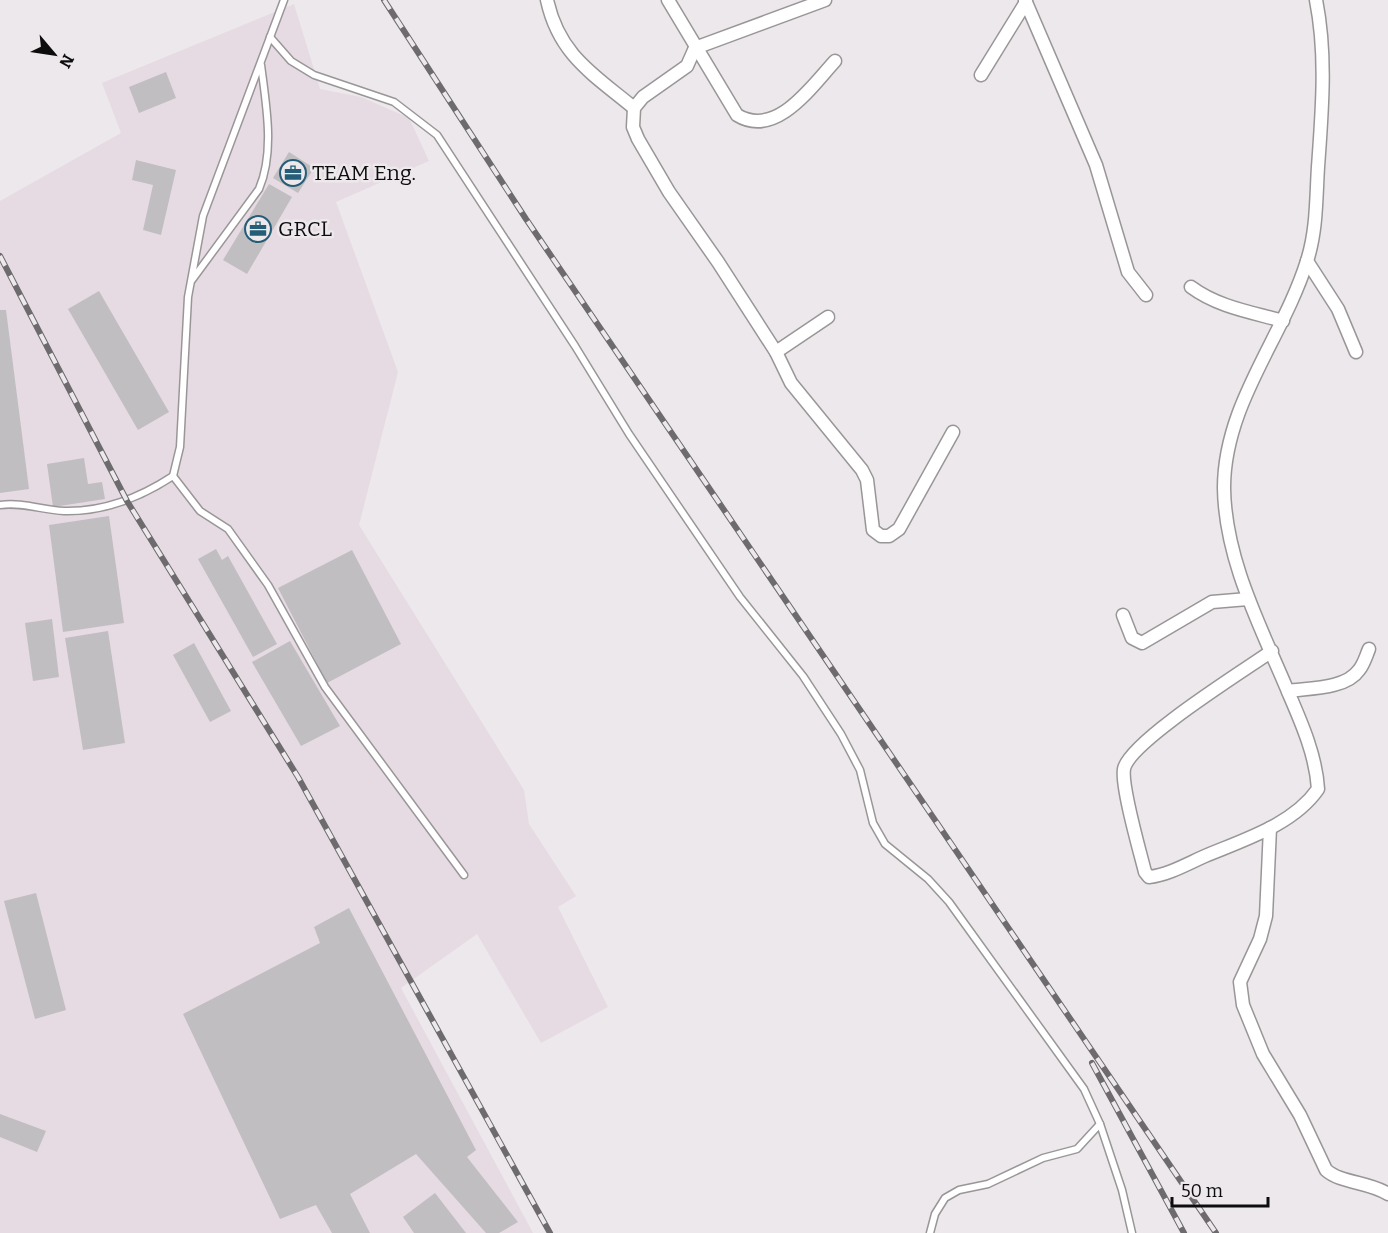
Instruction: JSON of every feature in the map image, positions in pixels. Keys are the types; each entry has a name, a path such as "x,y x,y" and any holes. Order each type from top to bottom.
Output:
{"street":[{"path":"547,0 552,22 574,58 634,108"},
{"path":"668,0 737,115 746,120 768,120 784,113 835,61"},
{"path":"825,0 695,48 687,66 643,97 634,108 633,127 669,192 718,262 776,352 791,383 862,470 867,480 873,530 881,536 889,536 899,529 953,432"},
{"path":"1272,651 1161,729 1132,753 1124,769 1124,777 1145,872 1149,877 1169,872 1270,828 1309,801 1318,789 1311,752 1272,651 1248,599 1233,550 1224,488 1232,430 1254,377 1283,321 1307,261 1315,229 1323,70 1322,30 1316,0"},
{"path":"981,75 1025,1"},
{"path":"1025,1 1096,165 1128,272 1146,295"},
{"path":"1307,261 1338,309 1356,352"},
{"path":"1191,287 1206,298 1227,306 1283,321"},
{"path":"776,352 828,317"},
{"path":"1123,615 1132,639 1142,643 1212,602 1248,599"},
{"path":"1288,691 1342,682 1351,678 1359,671 1369,649"},
{"path":"1270,828 1266,916 1260,939 1240,982 1243,1005 1263,1054 1300,1115 1326,1170 1388,1194"}],"lane":[{"path":"0,506 14,503 64,511 104,506 127,501 173,476 180,447 191,281 203,216 284,0"},
{"path":"270,38 291,61 314,75 394,102 437,135 575,345 635,444 740,597 803,676 841,734 860,770 873,823 885,844 928,879 949,902 1084,1089 1100,1124 1122,1190 1132,1233"},
{"path":"191,281 259,189 265,175 267,114 260,61"},
{"path":"173,476 200,511 228,529 268,585 324,687 379,757 464,876"},
{"path":"930,1233 945,1198 959,1190 988,1184 1043,1158 1077,1149 1100,1124"}],"shaded area":[{"path":"294,4 320,89 361,97 409,118 429,161 336,202 398,372 359,525 524,790 529,824 576,896 558,907 608,1007 541,1043 477,934 401,988 533,1233 0,1233 0,201 121,133 102,83"}],"building":[{"path":"166,72 176,98 139,113 129,87"},
{"name":"TEAM Eng.","path":"289,152 314,168 298,193 273,178"},
{"path":"136,160 176,170 161,235 143,230 153,185 132,180"},
{"name":"GRCL","path":"269,184 292,197 247,274 223,260"},
{"path":"99,291 169,412 138,430 68,309"},
{"path":"0,310 6,310 29,489 0,493"},
{"path":"84,458 88,484 102,482 105,499 53,507 47,464"},
{"path":"109,516 124,623 63,632 49,525"},
{"path":"216,549 222,560 228,556 277,644 253,657 198,559"},
{"path":"352,550 401,644 327,683 278,588"},
{"path":"52,619 59,677 33,681 25,623"},
{"path":"108,631 125,743 83,750 65,638"},
{"path":"290,641 340,726 301,746 252,662"},
{"path":"194,643 231,711 210,722 173,655"},
{"path":"36,893 66,1010 35,1019 4,901"},
{"path":"349,908 476,1150 467,1157 518,1222 499,1233 486,1233 416,1154 350,1194 370,1233 332,1233 316,1205 280,1219 183,1014 320,943 314,927"},
{"path":"0,1114 46,1131 37,1152 0,1137"},
{"path":"435,1193 466,1233 414,1233 403,1217"}],"railway":[{"path":"384,0 526,219 1216,1233"},
{"path":"0,256 127,501 298,777 550,1233"},
{"path":"1092,1063 1184,1233"}],"place":[{"name":"TEAM Eng.","path":"293,173"},
{"name":"GRCL","path":"258,229"}]}
